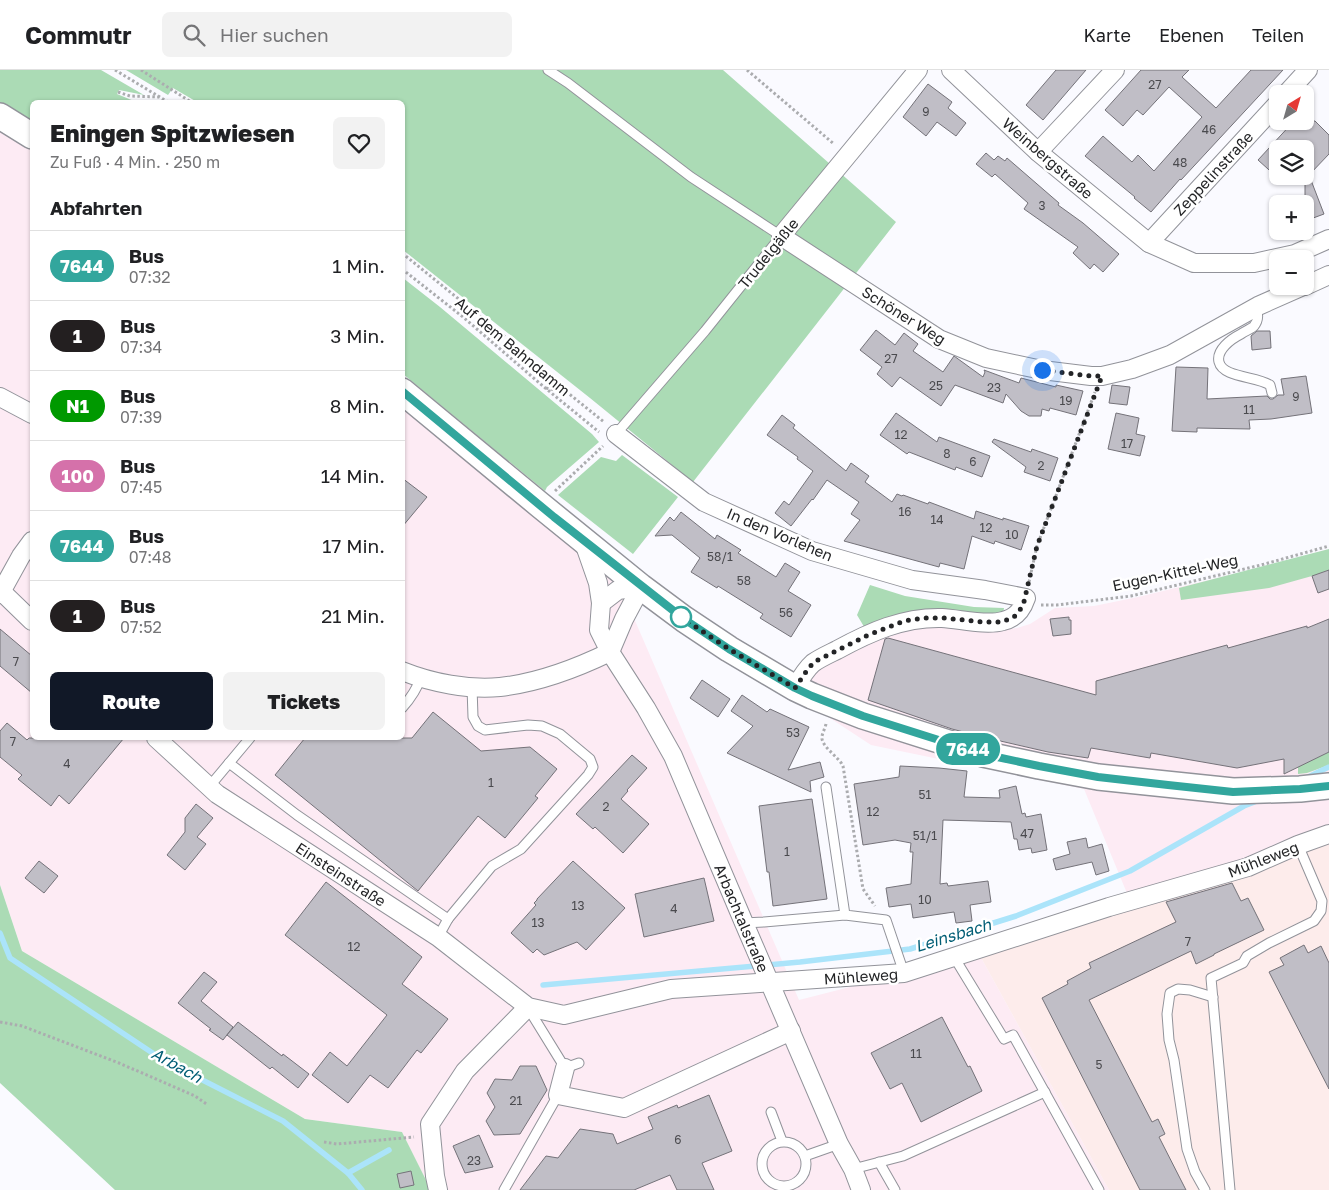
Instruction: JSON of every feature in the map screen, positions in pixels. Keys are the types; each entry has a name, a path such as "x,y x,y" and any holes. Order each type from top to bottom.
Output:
{"main road":[{"path":"0,116 30,135"},
{"path":"405,393 641,587 729,649 795,688 863,716 983,754 1098,777 1233,792 1329,786"}],"street":[{"name":"Trudelgäßle","path":"781,236 918,70"},
{"name":"Weinbergstraße","path":"950,70 1038,152 1149,243 1194,263 1254,263 1295,254 1329,240"},
{"path":"1038,152 1116,70"},
{"path":"1294,85 1308,70"},
{"name":"Zeppelinstraße","path":"1149,243 1269,113"},
{"name":"Schöner Weg","path":"781,236 940,339 986,358 1042,370 1091,376 1102,376 1132,369 1170,355 1256,307 1283,295"},
{"name":"Schöner Weg","path":"1314,282 1329,275"},
{"path":"0,397 30,413"},
{"name":"In den Vorlehen","path":"608,438 704,502 812,551 912,580 985,590 1024,602"},
{"name":"Arbachtalstraße","path":"582,539 598,583 601,603 599,630 610,652 674,756 754,947 839,1144 861,1190"},
{"path":"30,544 1,593 30,619"},
{"path":"601,603 618,590 641,587"},
{"path":"405,672 440,682 500,687 556,674 610,652 624,618 641,587"},
{"path":"795,688 814,662 864,637 904,621 934,618 1002,622 1014,617 1024,602"},
{"name":"Einsteinstraße","path":"158,740 216,794 438,936 528,1007"},
{"name":"Mühleweg","path":"528,1007 564,1015 672,989 770,982 902,968 954,957 1109,907 1248,867 1298,844 1329,834"},
{"path":"438,1190 430,1124 465,1071 528,1007"},
{"path":"572,1066 558,1095 624,1108 791,1031"}],"lane":[{"name":"Schöner Weg","path":"548,70 568,83 691,177 781,236"},
{"name":"Trudelgäßle","path":"608,438 706,331 781,236"},
{"path":"1256,307 1258,315 1254,326 1232,338 1219,352 1219,363 1224,370 1265,382 1270,385 1272,392"},
{"path":"405,705 412,697 421,677"},
{"path":"438,936 448,919 492,866 521,850 593,767 590,759 560,734 542,726 528,725 485,730 478,726 473,717 472,686"},
{"path":"209,787 248,740"},
{"path":"229,763 297,815 448,919"},
{"path":"826,787 845,915"},
{"path":"1230,1190 1211,978 1243,962 1246,956 1269,943 1314,922 1325,912 1298,844"},
{"path":"744,923 845,915 886,920 902,968"},
{"path":"954,957 1004,1039 1013,1035 1099,1190"},
{"path":"1205,1190 1195,1172 1188,1149 1169,1040 1167,1014 1170,992 1178,989 1190,990 1213,997"},
{"path":"528,1007 572,1066"},
{"path":"853,1170 902,1156 1045,1092"},
{"path":"504,1190 558,1095"},
{"path":"771,1112 782,1141"},
{"path":"782,1141 796,1145 805,1156 806,1164 802,1178 789,1186 774,1184 768,1180 761,1167 764,1153 775,1143 782,1141"},
{"path":"805,1156 839,1144"},
{"path":"879,1162 895,1190"}],"path":[{"path":"115,70 165,100"},
{"path":"141,70 188,100"},
{"path":"747,70 848,155"},
{"path":"118,92 130,96 159,96"},
{"path":"405,255 504,335 605,424 608,438 556,490"},
{"name":"Auf dem Bahndamm","path":"405,271 463,317 544,387 608,438"},
{"path":"1024,602 1037,546 1102,376"},
{"path":"544,387 568,393"},
{"name":"Eugen-Kittel-Weg","path":"1024,602 1057,605 1131,596 1261,565 1329,546"},
{"path":"828,720 822,740 844,766 863,889 886,920"},
{"path":"0,1022 22,1026 119,1063 195,1096 208,1105"},
{"path":"324,1142 337,1144 414,1136 430,1124"}],"shaded area":[{"path":"0,120 30,139 30,740 405,740 405,402 617,579 799,1000 979,954 1109,1190 431,1190 402,1132 305,1119 22,951 0,885"},
{"path":"1329,549 1329,833 1131,903 1084,789 871,745 784,688 850,650 906,627 958,626 995,630 1017,628 1030,624 1055,608 1094,606 1138,597"},
{"path":"1329,833 1329,1190 1109,1190 979,954"}],"green space":[{"path":"0,70 101,70 144,95 119,90 117,94 132,100 30,100 30,121 0,102"},
{"path":"126,70 723,70 896,222 693,482 405,252 405,100 194,100 173,88 168,95"},
{"path":"405,280 592,434 599,442 547,487 545,491 405,376"},
{"path":"622,455 678,497 633,554 558,495 601,457 616,461"},
{"path":"1329,549 1329,570 1312,576 1269,588 1181,600 1179,588"},
{"path":"870,585 905,596 974,607 1004,608 1003,614 866,630 857,615"},
{"path":"1329,752 1329,765 1307,773 1298,774 1298,767"},
{"path":"0,885 22,951 305,1119 402,1132 431,1190 115,1190 0,1083"}],"building":[{"path":"1056,70 1086,70 1043,120 1026,105"},
{"path":"1141,70 1189,70 1182,77 1216,108 1251,70 1283,70 1151,212 1085,156 1103,136 1132,162 1138,155 1154,171 1202,117 1169,87 1143,115 1137,110 1123,126 1105,110"},
{"path":"928,84 952,102 948,108 966,123 956,136 937,122 926,136 903,117"},
{"path":"1315,121 1329,135 1329,154 1314,170 1314,140 1276,140 1286,130 1314,130"},
{"path":"1269,148 1269,170 1258,160"},
{"path":"986,153 994,160 998,156 1005,161 1007,158 1059,203 1058,205 1083,223 1119,254 1103,272 1094,264 1090,269 1073,253 1078,247 1024,209 1028,203 995,174 992,177 976,164"},
{"path":"1305,185 1313,185 1324,214 1314,218 1314,195 1305,195"},
{"path":"876,330 895,345 904,333 918,344 913,351 943,372 954,356 983,377 984,370 1019,383 1021,378 1056,387 1056,385 1083,391 1076,415 1050,408 1049,411 1042,409 1041,416 1029,416 1021,411 1006,394 1003,403 955,385 941,406 900,377 892,387 877,374 882,367 860,350"},
{"path":"1257,331 1270,331 1271,348 1252,350 1251,336"},
{"path":"1176,367 1208,368 1207,399 1267,396 1273,399 1278,395 1284,395 1281,379 1306,376 1312,413 1249,420 1250,429 1197,428 1197,432 1172,431"},
{"path":"1112,385 1130,387 1127,405 1109,403"},
{"path":"896,413 937,442 939,437 990,456 982,477 956,467 955,470 909,452 907,454 880,435"},
{"path":"1116,413 1139,418 1136,434 1145,436 1140,456 1108,449"},
{"path":"782,415 795,425 793,428 846,471 851,463 869,476 865,482 892,502 897,494 903,495 928,504 929,502 974,519 976,511 1029,526 1021,550 995,541 994,544 972,536 964,569 940,563 939,567 844,541 860,520 851,514 859,502 827,480 791,526 775,513 784,501 789,505 813,471 797,459 798,457 767,435"},
{"path":"994,439 1031,452 1032,449 1058,458 1050,481 1024,472 1026,467 992,442"},
{"path":"405,480 427,497 405,523"},
{"path":"681,512 715,539 717,535 741,550 738,553 776,577 785,563 800,572 788,591 811,605 791,637 760,618 763,614 718,586 717,588 691,572 700,558 672,535 655,536 670,517 674,521"},
{"path":"1329,570 1329,589 1318,593 1312,576"},
{"path":"1069,617 1069,620 1071,620 1071,634 1053,636 1050,619"},
{"path":"1329,619 1329,752 1284,774 1284,759 1237,768 1151,753 1150,758 1091,748 1088,758 1048,752 952,729 868,700 885,639 888,638 1096,695 1096,681 1227,645 1228,648 1307,626 1307,628"},
{"path":"0,629 30,654 30,691 0,666"},
{"path":"702,680 730,699 718,717 690,698"},
{"path":"742,695 767,712 770,709 809,727 788,770 820,762 824,777 810,781 811,792 727,753 753,726 731,711"},
{"path":"433,712 481,751 530,747 557,769 535,796 538,798 505,838 478,816 418,891 275,775 303,740 405,740 405,738 412,738"},
{"path":"7,723 27,740 30,738 30,740 122,740 69,804 59,795 51,806 18,779 22,775 0,757 0,731"},
{"path":"632,755 647,768 621,799 649,824 623,853 595,827 593,829 576,814"},
{"path":"900,766 967,771 964,797 1000,798 999,790 1016,786 1022,814 1025,813 1026,817 1041,814 1047,850 1032,853 1031,848 1019,850 1017,839 1014,839 1011,822 943,820 940,884 947,883 948,886 988,881 991,902 970,905 972,921 956,923 954,912 913,918 911,904 889,907 886,888 911,884 913,852 910,852 911,843 895,840 863,845 854,784 899,777"},
{"path":"812,799 827,899 773,906 759,806"},
{"path":"196,804 213,818 197,837 206,844 185,870 167,855 185,832 185,818"},
{"path":"1086,838 1088,848 1102,844 1109,871 1096,875 1092,862 1056,870 1053,859 1070,854 1067,842"},
{"path":"39,861 58,876 44,893 25,878"},
{"path":"573,861 625,908 586,950 577,942 544,955 537,949 533,953 511,933 536,905 534,903 537,899"},
{"path":"704,878 714,921 644,937 635,894"},
{"path":"326,882 422,957 402,984 448,1019 421,1053 417,1050 388,1088 370,1075 348,1103 312,1075 330,1052 347,1066 387,1015 285,935"},
{"path":"1232,883 1241,901 1248,898 1264,930 1196,964 1191,951 1089,1000 1152,1122 1158,1119 1165,1134 1159,1137 1186,1190 1140,1190 1042,998 1068,984 1067,981 1091,968 1089,963 1176,922 1166,902"},
{"path":"1304,945 1308,953 1321,946 1329,963 1329,1089 1269,972 1284,965 1280,958"},
{"path":"204,972 217,982 201,1001 233,1027 223,1040 178,1003"},
{"path":"942,1017 982,1091 921,1122 902,1083 890,1089 871,1053"},
{"path":"238,1022 309,1074 298,1088 272,1067 270,1069 227,1035"},
{"path":"520,1066 536,1066 547,1090 520,1134 494,1135 486,1121 495,1107 487,1093 495,1079 512,1080"},
{"path":"709,1095 732,1151 702,1163 714,1190 677,1190 670,1175 634,1190 520,1190 546,1156 558,1158 580,1129 613,1134 617,1144 653,1129 648,1117 677,1105 678,1108"},
{"path":"479,1135 493,1167 465,1173 453,1146"},
{"path":"411,1171 414,1185 400,1188 397,1174"}],"waterway":[{"name":"Leinsbach","path":"1306,778 1329,767"},
{"name":"Leinsbach","path":"543,985 800,962 910,949 1016,916 1130,871 1244,806 1257,801"},
{"name":"Arbach","path":"0,933 10,958 163,1060 283,1121 348,1173 362,1190"},
{"name":"Leinsbach","path":"348,1173 389,1150"}],"bus line":[{"name":"7644","path":"405,393 554,517 684,619 729,649 812,696 863,716 983,754 1098,777 1233,792 1329,786"}],"route":[{"path":"681,617 729,649 795,688 814,662 879,630 904,621 944,618 1002,622 1014,617 1020,611 1026,598 1037,546 1102,376 1042,370"}]}
